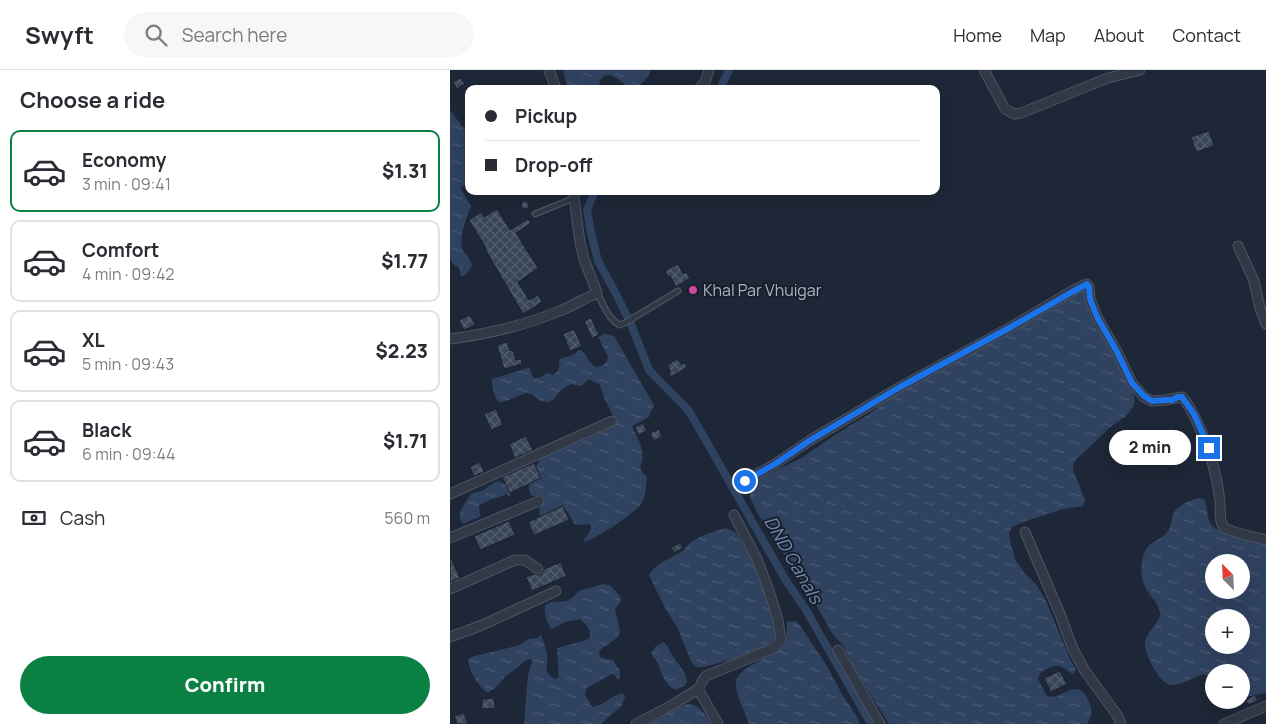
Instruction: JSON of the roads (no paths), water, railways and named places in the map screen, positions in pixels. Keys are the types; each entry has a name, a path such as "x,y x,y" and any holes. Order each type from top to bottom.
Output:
{"street":[{"path":"549,70 555,85"},
{"path":"702,85 709,70"},
{"path":"984,70 1005,109 1014,114 1021,113 1108,78 1140,70"},
{"path":"450,339 508,329 563,309 597,293 584,259 580,242 574,195"},
{"path":"1238,246 1254,280 1260,308 1266,324"},
{"path":"745,481 900,387 1087,284 1097,317 1132,383 1144,396 1152,401 1172,400 1182,397 1194,414 1209,448 1215,470 1221,504 1222,524 1225,528 1266,540"},
{"path":"450,494 612,421"},
{"path":"450,538 538,501"},
{"path":"636,724 698,689 706,676 774,648 781,640 778,620 768,588 757,559 734,515"},
{"path":"1025,532 1060,614 1072,649 1085,671 1118,715 1121,724"},
{"path":"450,589 515,560 525,560 538,569"},
{"path":"450,638 556,591"},
{"path":"838,650 880,724"},
{"path":"698,689 718,724"},
{"path":"1224,724 1266,706"}],"lane":[{"path":"535,214 572,195"},
{"path":"597,293 609,315 620,325 678,291"}],"water":[{"path":"563,70 651,70 643,82 638,85 625,85 614,76 607,75 602,78 600,85 567,85"},
{"path":"450,110 465,130 465,185 460,188 471,206 461,242 463,250 472,265 467,274 461,276 459,267 453,264 450,258"},
{"path":"1085,287 1089,309 1095,325 1133,392 1135,400 1133,407 1126,416 1109,428 1074,462 1073,470 1085,500 1083,506 1063,509 1023,522 1012,527 1009,533 1016,561 1025,574 1036,584 1046,601 1076,669 1073,674 1060,666 1054,666 1041,672 1038,679 1046,695 1050,697 1074,689 1081,690 1090,705 1090,718 1087,724 889,724 854,668 843,645 833,635 810,594 758,514 750,498 750,488 753,482 803,457 869,414 910,383"},
{"path":"605,334 614,336 654,405 649,417 632,426 642,451 643,456 640,467 647,477 646,488 643,501 637,508 623,520 584,542 591,530 589,524 575,525 567,511 562,510 541,519 539,512 542,499 531,495 529,487 542,458 614,425 614,417 604,398 600,385 589,379 581,386 571,384 561,390 549,402 541,401 526,393 500,403 492,386 492,379 528,368 534,378 539,378 547,373 553,375 559,368 559,360 576,353 578,350 583,352 595,367 601,366 608,357 598,337"},
{"path":"499,481 507,485 511,496 509,497 506,494 482,504 479,506 480,516 463,524 460,512 471,494 484,490 492,483"},
{"path":"1198,498 1204,499 1210,523 1214,527 1228,534 1266,545 1266,693 1250,696 1250,664 1205,664 1205,675 1175,685 1166,683 1153,667 1145,647 1145,642 1157,622 1160,612 1144,584 1141,572 1142,560 1149,545 1162,537 1168,530 1175,510"},
{"path":"726,528 736,533 750,556 769,607 775,632 774,640 763,648 742,657 696,667 691,661 677,627 665,608 649,575 652,570 681,552 697,538"},
{"path":"603,584 610,585 621,599 615,609 620,631 618,637 600,650 599,654 601,658 613,660 620,671 620,679 617,679 612,674 587,688 585,694 592,707 623,693 625,697 622,705 601,724 524,724 528,675 532,661 530,659 526,660 488,693 475,678 468,660 471,657 520,645 528,639 537,638 541,635 547,654 546,668 548,674 555,679 559,677 557,648 586,640 590,637 590,632 580,619 565,622 552,629 546,618 545,605 552,602 567,601 579,591"},
{"path":"795,621 799,624 825,663 860,724 749,724 737,692 737,679 747,668 771,655 784,645 787,622"},
{"path":"663,642 686,677 686,685 677,689 674,689 666,682 651,653 656,646"},
{"path":"687,704 699,708 711,724 649,724 669,712"}],"waterway":[{"path":"722,85 729,70"},
{"name":"DND Canals","path":"593,195 587,210 598,261 631,324 649,370 689,411 871,724"}],"place":[{"name":"Khal Par Vhuigar","path":"693,290"}]}
